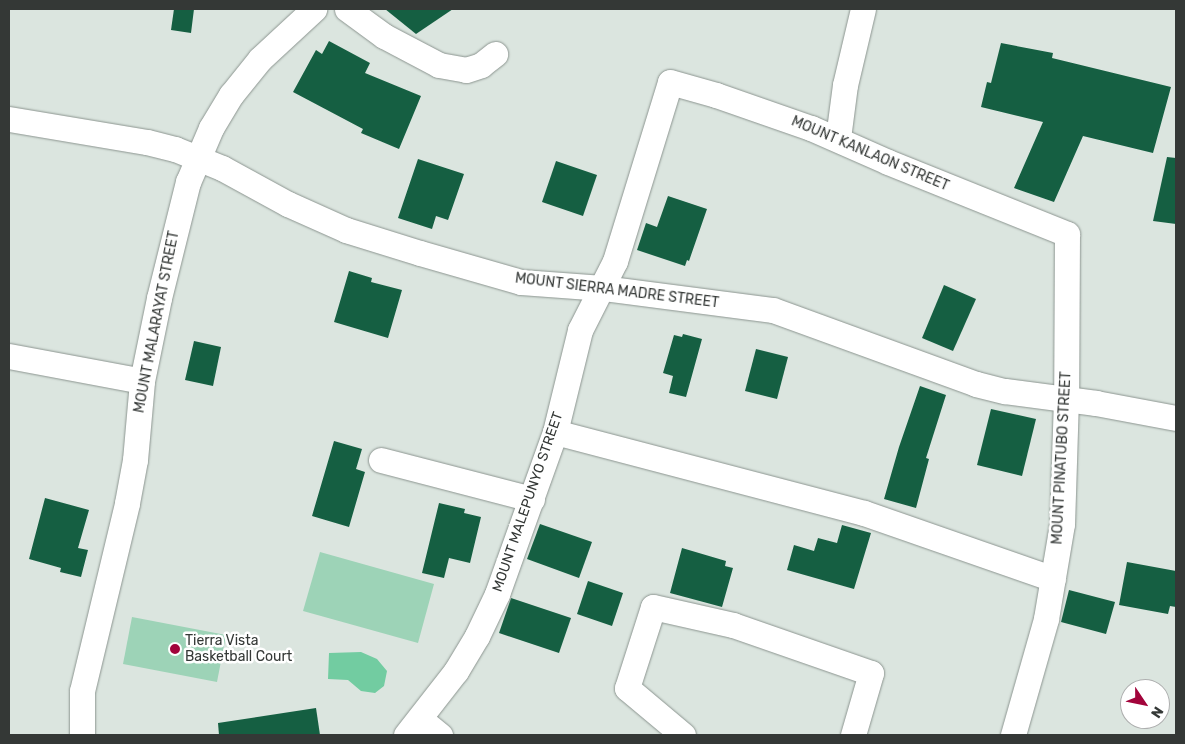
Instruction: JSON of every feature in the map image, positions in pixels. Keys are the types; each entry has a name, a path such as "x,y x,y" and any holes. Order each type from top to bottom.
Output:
{"street":[{"name":"MOUNT MALARAYAT STREET","path":"82,735 82,691 127,503 135,460 142,381 174,234 197,157 211,128 231,95 260,59 314,9"},
{"path":"346,9 384,36 439,65 466,70 481,65 495,54"},
{"path":"838,138 845,85 863,9"},
{"name":"MOUNT KANLAON STREET","path":"670,82 716,95 838,138 888,162 1066,234"},
{"name":"MOUNT MALEPUNYO STREET","path":"413,727 456,670 477,636 497,594 555,432 580,330 615,262 670,82"},
{"name":"MOUNT SIERRA MADRE STREET","path":"9,119 147,142 197,157 222,168 288,204 355,233 521,282 602,288 773,310 976,384 1005,391 1066,398 1176,418"},
{"name":"MOUNT PINATUBO STREET","path":"1013,735 1037,654 1053,580 1062,524 1066,398 1066,234"},
{"path":"9,356 142,381"},
{"path":"555,432 864,512 1053,580"},
{"path":"381,460 532,499"},
{"path":"683,735 627,688 653,607 733,625 871,673 853,735"},
{"path":"413,727 440,735"}],"shaded area":[{"path":"320,552 434,584 418,643 303,611"},
{"name":"Tierra Vista Basketball Court","path":"132,617 226,635 217,682 123,664"},
{"path":"361,652 377,659 387,671 384,686 375,693 361,691 348,680 328,679 329,653"}],"building":[{"path":"174,9 194,9 191,33 171,30"},
{"path":"385,9 453,9 416,34"},
{"path":"329,41 370,63 365,73 421,96 399,149 361,133 363,129 293,92 316,50 322,54"},
{"path":"1001,43 1053,53 1052,58 1171,87 1153,153 1083,136 1054,202 1014,188 1043,122 981,107 987,82 991,83"},
{"path":"1167,157 1176,158 1176,224 1153,221"},
{"path":"418,159 464,174 448,220 436,216 432,229 398,218"},
{"path":"556,161 597,175 583,216 542,202"},
{"path":"668,196 707,209 689,261 687,260 685,266 637,250 646,223 657,227"},
{"path":"349,271 372,278 371,282 402,290 388,338 334,322"},
{"path":"944,285 976,299 953,351 922,338"},
{"path":"683,334 702,339 686,397 669,393 673,376 663,373 674,335 682,337"},
{"path":"194,341 221,347 213,386 185,380"},
{"path":"756,349 788,357 777,399 745,391"},
{"path":"920,386 946,395 926,458 929,459 916,508 884,499"},
{"path":"991,409 1036,419 1022,476 977,465"},
{"path":"334,441 362,449 356,469 365,472 349,527 312,516"},
{"path":"45,498 89,510 78,548 88,550 81,577 60,572 61,568 29,559"},
{"path":"439,503 465,509 464,513 481,517 470,563 449,558 444,578 422,573"},
{"path":"540,524 592,542 579,578 527,559"},
{"path":"842,525 871,533 854,589 787,570 794,545 814,551 818,538 837,543"},
{"path":"682,548 726,561 725,566 733,568 722,607 670,593"},
{"path":"1127,562 1176,571 1176,607 1170,606 1168,614 1119,605"},
{"path":"588,581 623,593 612,626 577,614"},
{"path":"1069,590 1115,602 1106,634 1061,622"},
{"path":"511,598 571,618 559,653 499,633"},
{"path":"316,708 320,735 219,735 218,723"}],"place":[{"name":"Tierra Vista Basketball Court","path":"175,649"}]}
